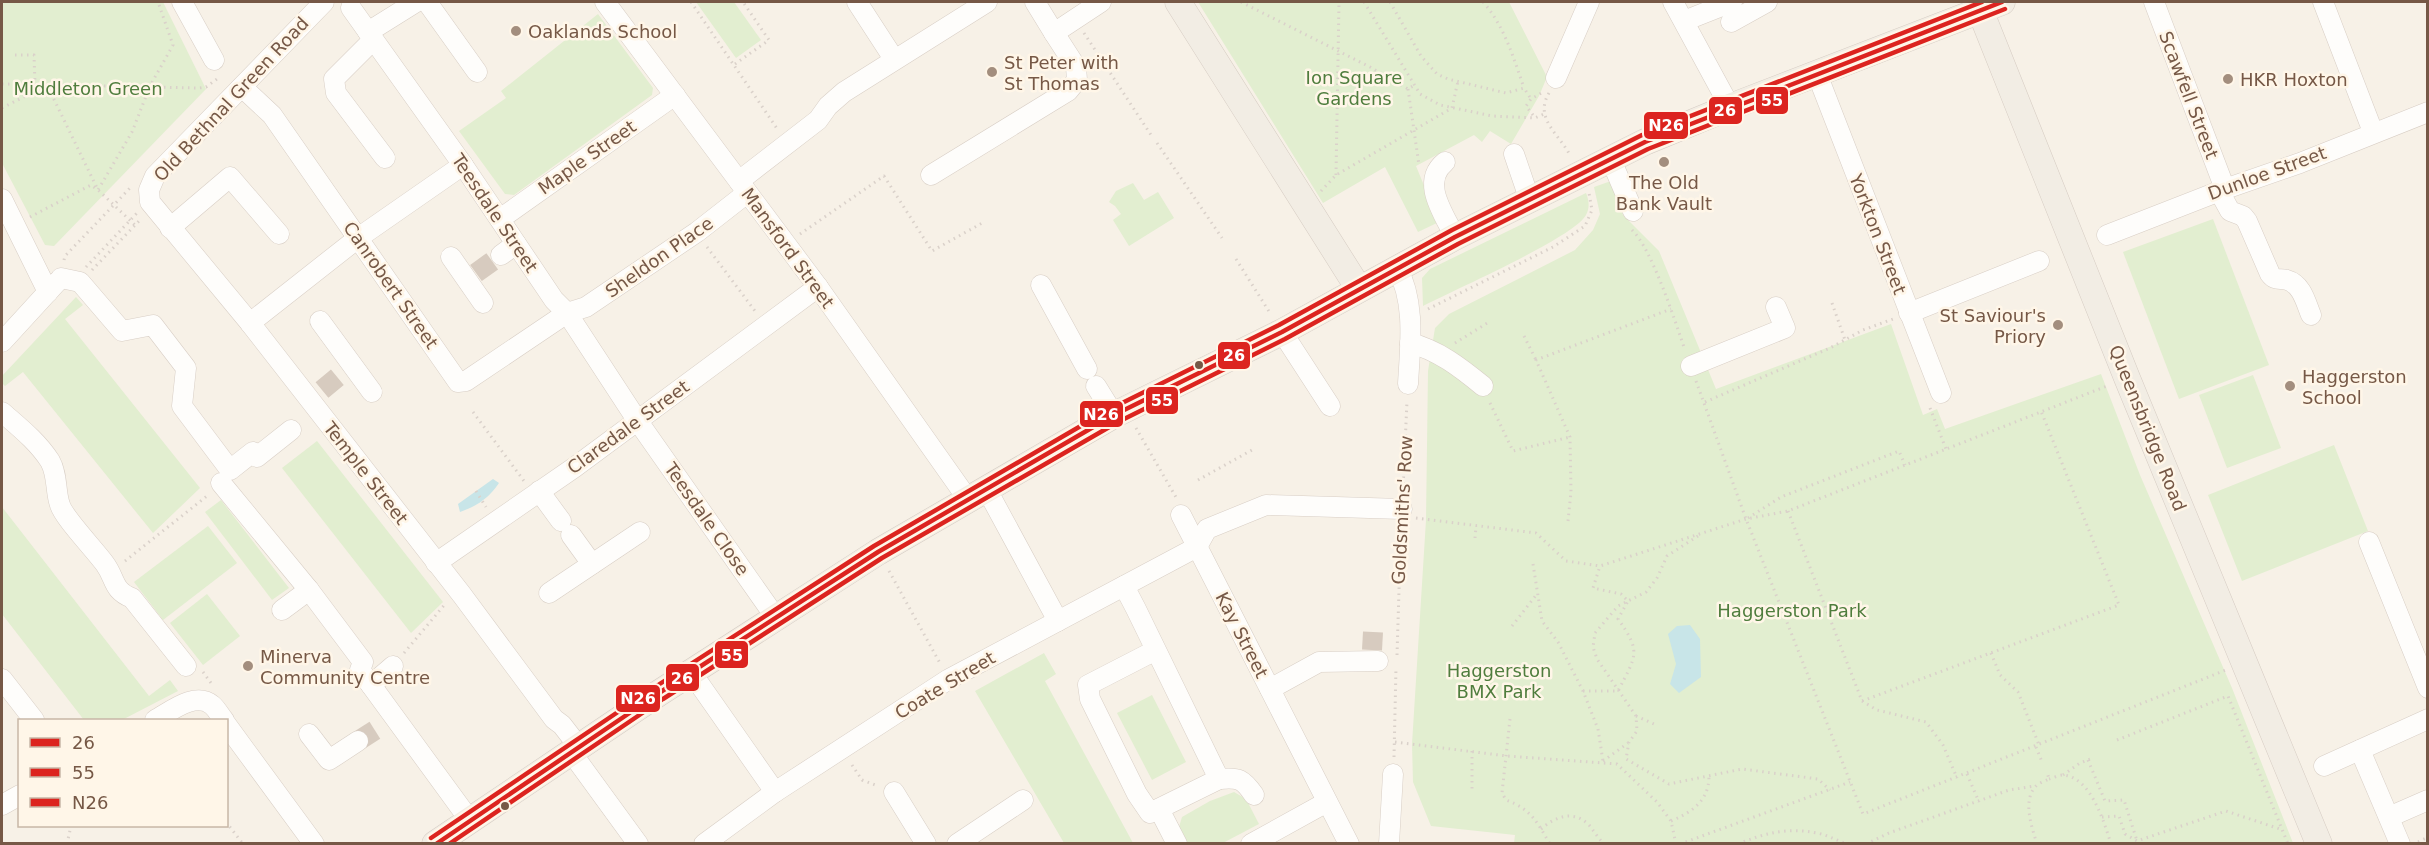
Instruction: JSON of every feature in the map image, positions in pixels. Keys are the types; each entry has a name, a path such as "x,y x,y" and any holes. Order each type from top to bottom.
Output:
{"main road":[{"path":"1178,2 1359,289"},
{"path":"435,843 471,822 691,672 878,552 1276,323 1359,289 1529,198 1645,142 1986,4"},
{"name":"Queensbridge Road","path":"1986,4 2131,389 2319,843"}],"street":[{"path":"182,2 217,69"},
{"name":"Old Bethnal Green Road","path":"146,210 149,190 155,176 324,2"},
{"path":"385,158 336,93 334,79 371,36 416,2"},
{"path":"427,2 477,72"},
{"name":"Mansford Street","path":"605,2 786,245 977,493 1058,621"},
{"path":"857,2 894,59"},
{"path":"931,176 1068,91 1077,80 1076,68 1035,2"},
{"path":"1054,33 1101,2"},
{"path":"1553,84 1589,2"},
{"path":"1673,2 1730,106"},
{"path":"1684,21 1732,2"},
{"path":"1731,22 1757,2"},
{"name":"Scawfell Street","path":"2154,2 2230,211 2243,216 2247,221 2270,274 2273,278 2294,283 2303,294 2310,315"},
{"path":"2323,2 2373,132"},
{"name":"Sheldon Place","path":"567,313 586,307 697,232 787,144 818,120 828,106 844,92 980,3"},
{"name":"Teesdale Street","path":"351,8 500,219 509,250 567,313 637,420"},
{"name":"Yorkton Street","path":"1817,74 1909,313 1934,398"},
{"name":"Canrobert Street","path":"242,87 272,115 458,382 466,381 567,313"},
{"name":"Maple Street","path":"500,219 675,95"},
{"name":"Dunloe Street","path":"2107,235 2222,190 2300,163 2427,111"},
{"path":"1514,154 1529,198"},
{"path":"1611,160 1633,211"},
{"path":"1445,162 1435,174 1434,189 1455,237"},
{"path":"250,323 358,238 463,165"},
{"path":"170,228 230,177 279,234"},
{"path":"2,199 15,225 122,331 153,325 186,368 182,406 219,483 309,590 363,662 366,678 387,723 471,822"},
{"name":"Temple Street","path":"146,210 170,228 250,323 315,395 436,563 554,719 562,725 575,750 638,843"},
{"path":"451,257 472,276 483,303"},
{"path":"1909,313 2038,261"},
{"path":"1397,268 1406,287 1410,343 1408,384"},
{"path":"2,342 64,276"},
{"path":"1041,285 1114,415"},
{"name":"Claredale Street","path":"436,563 637,420 818,287"},
{"path":"1691,366 1785,328 1776,307"},
{"path":"320,321 372,392"},
{"path":"1276,323 1330,406"},
{"path":"1410,343 1428,347 1457,365 1484,386"},
{"path":"2,411 33,438 49,459 55,474 60,507 107,566 122,594 132,598 186,666"},
{"name":"Teesdale Close","path":"637,420 776,618"},
{"path":"219,483 254,452 257,457 291,430"},
{"path":"536,492 592,564"},
{"path":"1197,547 1207,529 1266,505 1402,508"},
{"name":"Kay Street","path":"1181,515 1349,843"},
{"path":"549,593 640,532"},
{"path":"2369,543 2427,688"},
{"name":"Coate Street","path":"704,843 775,792 949,679 1197,547"},
{"path":"1124,586 1220,779"},
{"path":"282,610 309,590"},
{"path":"1156,650 1088,685 1090,699 1137,794 1150,813 1220,779 1234,778 1245,782 1254,795"},
{"path":"1270,689 1319,662 1374,657"},
{"path":"366,678 393,666"},
{"path":"691,672 775,792"},
{"path":"2,679 33,719"},
{"path":"157,719 191,700 216,712"},
{"path":"2324,766 2427,719"},
{"path":"228,728 314,843"},
{"path":"309,734 329,760 358,741"},
{"path":"2360,750 2400,843"},
{"path":"1389,843 1394,774"},
{"path":"894,792 926,843"},
{"path":"2,805 18,796"},
{"path":"957,843 1023,800"},
{"path":"2389,817 2427,800"},
{"path":"1251,843 1327,802"},
{"path":"1160,808 1177,843"}],"path":[{"path":"98,190 132,132 150,86 173,45 158,2"},
{"path":"691,2 787,144"},
{"path":"735,64 770,40 743,2"},
{"path":"1241,2 1338,50 1408,89"},
{"path":"1336,175 1339,2"},
{"path":"1364,2 1413,86 1430,101 1492,116 1535,118 1544,114"},
{"path":"1390,2 1421,56 1437,74 1506,93 1524,88"},
{"path":"1483,2 1491,10 1509,45 1524,88 1531,99"},
{"path":"1075,19 1153,138"},
{"path":"15,56 34,55 35,84"},
{"path":"2,84 199,88 206,87 217,69"},
{"path":"1299,193 1310,186 1316,195 1336,175 1452,108 1458,81"},
{"path":"1533,116 1526,106 1531,99 1553,84"},
{"path":"1553,84 1543,104 1544,114 1568,152"},
{"path":"2,108 47,85"},
{"path":"47,85 98,190"},
{"path":"1408,89 1413,86"},
{"path":"1408,89 1419,164"},
{"path":"1156,143 1222,238"},
{"path":"786,245 884,176 932,251 984,222"},
{"name":"Old Bethnal Green Road","path":"64,276 114,205 136,180"},
{"path":"15,225 91,185 135,225"},
{"path":"1434,305 1553,247 1585,226 1592,205 1588,190"},
{"path":"64,276 81,272 130,220 146,210"},
{"path":"64,276 135,225 146,210"},
{"path":"697,232 766,324"},
{"path":"1643,245 1671,309 1746,519 1863,814 2038,747 2224,671"},
{"path":"1236,259 1276,323"},
{"path":"1832,303 1845,340"},
{"path":"1536,360 1671,309"},
{"path":"1704,403 1863,330 1909,313"},
{"path":"1449,347 1489,322"},
{"path":"1524,336 1570,437 1571,492 1568,521"},
{"path":"1434,520 1536,533 1566,561 1600,566 1746,519 1788,511 2114,383"},
{"name":"Goldsmiths' Row","path":"1394,754 1408,384"},
{"path":"1484,386 1513,451 1570,437"},
{"path":"1934,398 1946,449"},
{"path":"1862,702 2119,605 2042,411"},
{"path":"473,412 536,492"},
{"path":"1136,428 1176,492 1181,506 1181,515"},
{"path":"1198,480 1251,450"},
{"path":"1746,519 1782,497 1899,451 1905,465"},
{"path":"109,573 152,542 219,483"},
{"path":"476,491 482,501"},
{"path":"1788,511 1862,702 1877,711 1926,722 1943,745 1957,778"},
{"path":"1475,538 1476,526"},
{"path":"1654,724 1636,716 1618,691 1597,658 1593,647 1595,633 1618,606 1646,592 1657,578 1667,556 1705,533"},
{"path":"1533,564 1542,621 1557,642 1583,691 1598,729 1603,761"},
{"path":"1600,566 1593,588 1620,594 1628,600"},
{"path":"888,568 949,679"},
{"path":"393,666 457,590"},
{"path":"1512,626 1537,594"},
{"path":"1618,691 1635,658 1634,642 1618,619 1628,600"},
{"path":"1991,653 2000,675 2018,692 2042,762"},
{"path":"186,666 195,661 214,686 216,712"},
{"path":"1583,691 1618,691"},
{"path":"2116,740 2228,696 2288,843"},
{"path":"1603,761 1629,742 1637,732 1636,716"},
{"path":"1510,719 1502,793 1506,800 1522,806 1533,816 1550,843"},
{"path":"1395,742 1507,756 1603,761 1617,764 1657,802 1671,821 1678,843 1850,782"},
{"path":"1624,769 1629,742"},
{"path":"841,749 862,780 894,792"},
{"path":"1472,751 1472,792"},
{"path":"1866,843 2009,790 2035,786 2063,775 2093,758"},
{"path":"1626,759 1669,784 1742,769 1818,779 1830,790"},
{"path":"2088,760 2105,801 2124,800 2138,842"},
{"path":"2047,772 2049,779"},
{"path":"1967,774 1979,802"},
{"path":"2063,775 2076,780 2086,789 2102,817 2111,843"},
{"path":"1671,821 1691,812 1700,802 1709,789 1709,776"},
{"path":"2035,786 2030,800 2029,814 2037,843"},
{"path":"2138,842 2226,811 2283,830"},
{"path":"1541,829 1558,817 1575,816 1588,825 1604,843"},
{"path":"2102,817 2119,816 2126,834 2138,842"},
{"path":"228,824 243,843"},
{"path":"67,843 71,827"},
{"path":"1738,843 1762,834 1786,829 1818,833 1848,843"},
{"path":"2413,843 2427,837"}],"green space":[{"name":"Middleton Green","path":"2,2 163,2 206,89 54,246 45,245 2,163"},
{"path":"696,2 734,2 761,40 736,58"},
{"name":"Ion Square Gardens","path":"1198,2 1509,2 1547,77 1539,96 1511,144 1490,131 1482,142 1474,135 1416,166 1439,222 1418,232 1385,167 1323,203"},
{"path":"598,14 653,88 652,95 514,195 505,194 459,131 506,98 501,91"},
{"name":"Haggerston Park","path":"1611,181 1623,215 1659,251 1716,389 1891,324 1923,415 1937,409 1945,429 2101,374 2140,475 2232,688 2293,843 1514,843 1515,835 1431,826 1413,782 1412,744 1426,520 1428,371 1435,328 1449,314 1575,250 1593,230 1600,214 1594,187"},
{"path":"1133,183 1144,200 1158,192 1174,218 1129,246 1113,220 1121,214 1109,202 1116,191"},
{"path":"1586,193 1588,210 1577,225 1537,250 1423,306 1422,278 1430,269"},
{"path":"2213,219 2269,365 2179,399 2123,252"},
{"path":"76,297 83,305 65,319 200,488 153,533 23,372 5,386 2,383 2,376"},
{"path":"2253,375 2281,448 2227,468 2199,395"},
{"path":"317,441 443,602 411,633 282,468"},
{"path":"2334,445 2368,531 2242,581 2208,495"},
{"path":"221,500 289,588 272,600 205,512"},
{"path":"2,507 149,696 170,680 178,691 124,719 83,719 2,614"},
{"path":"208,526 237,563 163,620 134,582"},
{"path":"207,594 240,636 203,665 170,623"},
{"path":"1044,653 1056,674 1045,681 1133,843 1064,843 975,691"},
{"path":"1152,695 1186,762 1152,780 1117,713"},
{"path":"1234,792 1246,799 1259,824 1221,844 1186,843 1179,827 1182,817 1210,801"}],"water":[{"path":"493,479 499,483 487,497 460,512 458,504"},
{"path":"1690,625 1700,639 1701,677 1679,693 1670,684 1676,664 1668,634 1677,626"}],"tunnel":[{"path":"476,273 501,255"},
{"path":"322,390 352,365"},
{"path":"1372,650 1373,632"},
{"path":"358,741 380,727"}],"transit line":[{"name":"N26","path":"431,838 655,687 874,546 1110,409 1279,325 1452,230 1642,135 1982,2"},
{"name":"26","path":"436,844 659,693 878,552 1114,415 1282,332 1455,237 1645,142 2002,2"},
{"name":"55","path":"449,844 663,699 882,558 1118,422 1285,339 1458,244 1648,149 2005,9"}],"place":[{"name":"Oaklands School","path":"516,31"},
{"name":"St Peter with St Thomas","path":"992,72"},
{"name":"HKR Hoxton","path":"2228,79"},
{"name":"The Old Bank Vault","path":"1664,162"},
{"name":"St Saviour's Priory","path":"2058,325"},
{"name":"Haggerston School","path":"2290,386"},
{"name":"Minerva Community Centre","path":"248,666"}],"park label":[{"name":"Haggerston BMX Park","path":"1499,680"}]}
